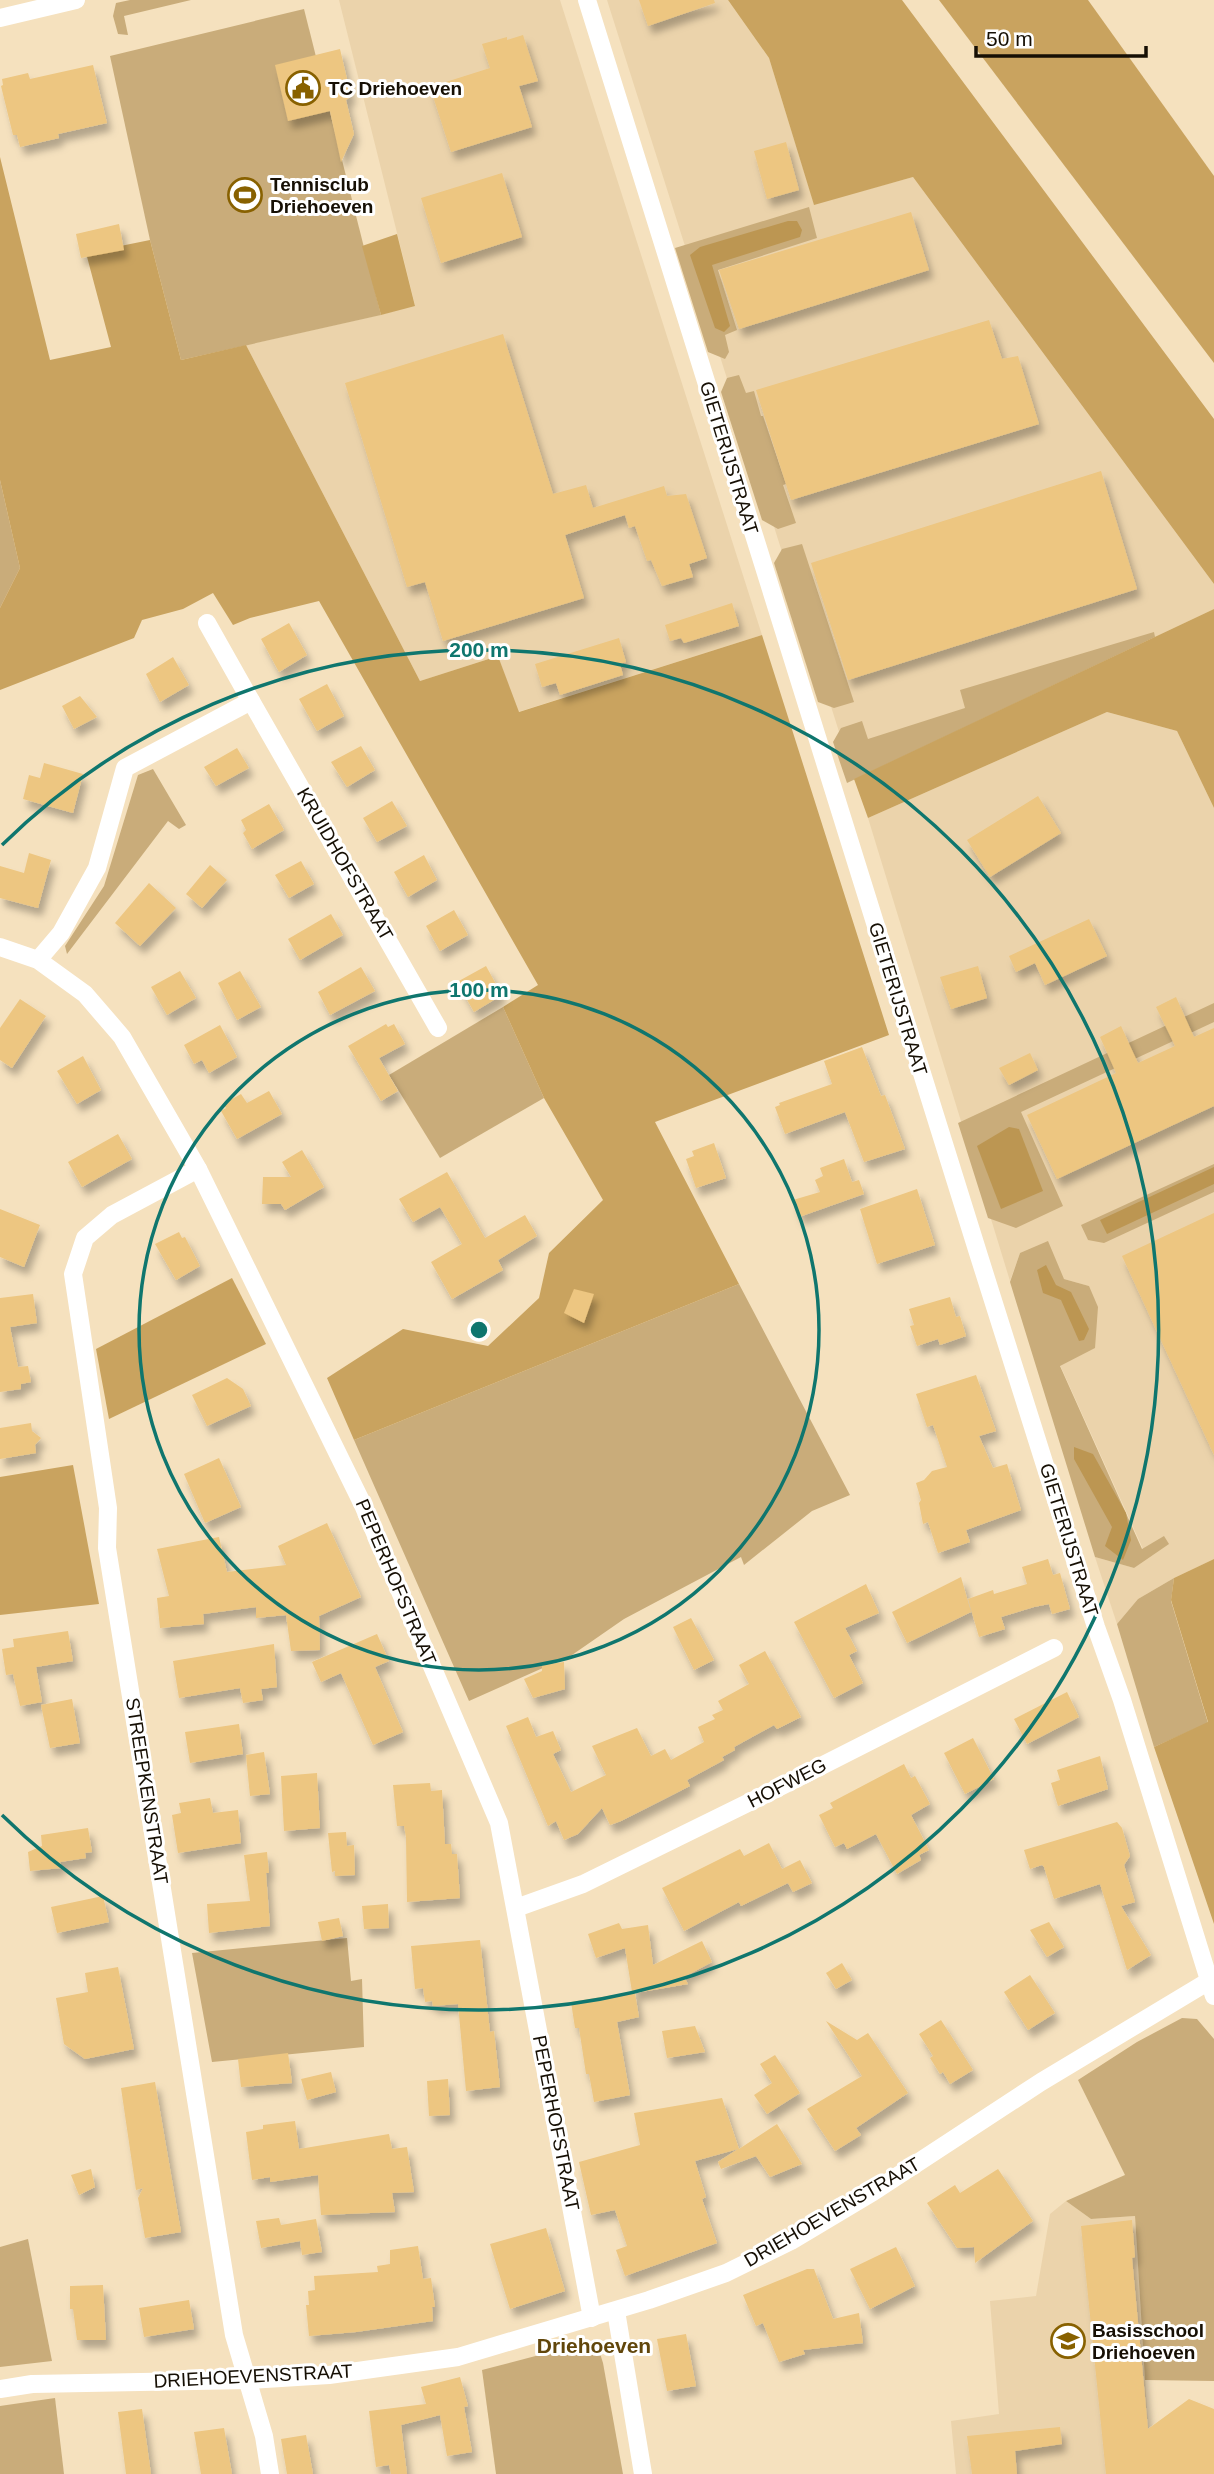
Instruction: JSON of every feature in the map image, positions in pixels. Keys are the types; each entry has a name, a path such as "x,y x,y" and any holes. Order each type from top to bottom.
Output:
{"street":[{"path":"0,18 76,0"},
{"name":"GIETERIJSTRAAT","path":"587,0 971,1231 1212,1985"},
{"name":"KRUIDHOFSTRAAT","path":"207,623 438,1028"},
{"path":"38,960 61,933 97,868 125,768 251,701"},
{"name":"PEPERHOFSTRAAT","path":"0,947 38,960 85,994 122,1037 198,1169 363,1505 499,1823 592,2318"},
{"name":"STREEPKENSTRAAT","path":"198,1169 112,1215 85,1238 73,1274 108,1508 107,1548 111,1580 234,2336 264,2436 270,2474"},
{"name":"HOFWEG","path":"516,1908 583,1884 1054,1648"},
{"name":"DRIEHOEVENSTRAAT","path":"0,2389 32,2384 249,2380 329,2375 458,2357 616,2311 726,2273 791,2241 873,2192 1041,2082 1212,1985"},
{"path":"616,2311 643,2474"}],"shaded area":[{"path":"130,0 191,0 124,16 128,35 118,34 113,16 116,3"},
{"path":"339,0 560,0 762,635 518,712 498,656 420,681 246,345 415,305"},
{"path":"607,0 728,0 769,58 814,204 913,177 1214,584 1214,609 854,779"},
{"path":"728,0 902,0 1214,419 1214,584 913,177 814,205 769,58"},
{"path":"939,0 1088,0 1214,176 1214,363"},
{"name":"Tennisclub Driehoeven","path":"304,9 381,315 181,360 150,240 110,56"},
{"path":"0,157 50,360 111,347 86,253 150,240 181,360 246,345 420,681 498,656 519,712 762,635 889,1035 655,1122 739,1284 354,1440 327,1378 403,1329 488,1346 539,1298 549,1253 603,1200 544,1098 503,1007 538,985 319,601 250,618 233,625 213,593 183,609 142,620 134,638 0,690 0,608 20,568 0,480"},
{"path":"809,207 817,238 718,270 737,330 725,335 729,352 725,359 708,352 675,248"},
{"path":"788,221 797,221 802,230 800,237 712,265 730,326 724,332 715,328 690,255 700,247"},
{"path":"397,234 415,306 381,315 362,246"},
{"path":"739,375 746,393 754,391 786,484 783,485 796,523 778,529 762,520 721,392 727,378"},
{"path":"0,480 20,568 0,608"},
{"path":"802,544 854,702 834,708 818,702 774,563 782,549"},
{"path":"1214,609 1214,808 1177,731 1107,712 868,818 854,779"},
{"path":"1154,632 1155,637 847,783 833,742 841,728 862,721 868,739 965,708 960,690"},
{"path":"1107,712 1177,731 1214,808 1214,1559 1138,1599 1117,1624 1095,1557 1134,1568 1164,1537 1143,1549 1060,1365 1089,1286 1064,1279 1020,1253 1010,1281 868,818"},
{"path":"153,769 186,825 179,829 168,821 67,954 65,946 104,886 138,775"},
{"path":"1214,1003 1214,1022 1021,1112 1063,1206 1016,1228 988,1218 958,1123"},
{"path":"503,1007 544,1098 440,1158 389,1075"},
{"path":"1009,1127 1019,1129 1043,1191 1001,1209 977,1146"},
{"path":"1214,1164 1214,1192 1104,1243 1088,1240 1081,1225"},
{"path":"1214,1167 1214,1184 1107,1234 1100,1220"},
{"path":"1048,1241 1064,1279 1089,1286 1098,1307 1095,1348 1060,1366 1142,1549 1164,1536 1169,1544 1134,1568 1095,1557 1010,1282 1020,1253"},
{"path":"1046,1265 1056,1285 1071,1292 1089,1329 1084,1340 1079,1341 1061,1300 1043,1293 1037,1270"},
{"path":"232,1278 266,1344 109,1419 96,1349"},
{"path":"739,1284 850,1495 812,1511 744,1565 741,1557 624,1619 572,1655 469,1701 354,1440"},
{"path":"1074,1447 1093,1454 1126,1513 1131,1540 1123,1560 1105,1546 1112,1527 1074,1459"},
{"path":"73,1465 99,1604 0,1615 0,1477"},
{"path":"1214,1559 1214,1924 1154,1747 1208,1722 1171,1600 1174,1578"},
{"path":"1174,1578 1171,1601 1208,1723 1154,1747 1117,1624 1138,1599"},
{"path":"347,1938 351,1981 362,1979 364,2047 212,2062 192,1953"},
{"path":"1182,2018 1197,2019 1214,2039 1214,2381 1145,2380 1135,2216 1091,2219 1066,2201 1125,2175 1078,2080 1137,2042"},
{"name":"Basisschool Driehoeven","path":"1066,2201 1091,2219 1135,2216 1151,2474 956,2474 951,2421 999,2414 990,2301 1036,2296 1050,2214"},
{"path":"28,2239 52,2361 0,2367 0,2247"},
{"path":"585,2343 599,2350 603,2363 623,2474 496,2474 482,2370"},
{"path":"55,2398 64,2474 0,2474 0,2406"}],"building":[{"path":"639,0 714,0 715,3 648,26"},
{"path":"523,35 538,81 519,86 532,127 451,152 430,87 490,68 482,44"},
{"path":"340,49 351,96 346,100 354,134 341,162 330,111 288,121 275,65"},
{"path":"93,65 107,123 58,134 59,138 20,147 17,135 13,135 1,86 2,79 28,73 30,79"},
{"path":"786,142 799,190 767,199 754,151"},
{"path":"502,173 522,237 441,263 421,198"},
{"path":"911,212 929,270 739,329 719,270"},
{"path":"119,224 124,250 81,258 76,234"},
{"path":"989,320 1002,359 1018,356 1039,424 791,500 756,390"},
{"path":"503,334 553,494 586,485 593,508 664,486 667,496 686,494 707,558 689,564 693,577 662,586 651,560 647,561 635,526 629,528 625,515 565,535 584,598 443,641 425,582 407,587 345,383"},
{"path":"1101,471 1137,589 848,680 811,563"},
{"path":"732,603 739,626 684,643 681,638 670,641 665,625"},
{"path":"289,623 307,655 279,672 261,639"},
{"path":"619,638 626,662 620,664 623,675 560,695 556,683 542,687 535,664"},
{"path":"173,657 189,685 160,702 146,674"},
{"path":"327,684 344,716 317,731 299,699"},
{"path":"80,696 97,717 74,729 62,706"},
{"path":"361,746 375,770 347,787 331,762"},
{"path":"237,748 249,768 216,786 204,767"},
{"path":"44,763 83,774 73,813 23,799 29,775 40,778"},
{"path":"1038,796 1061,833 990,877 967,840"},
{"path":"392,801 407,826 377,842 363,818"},
{"path":"269,804 284,830 252,849 243,833 246,830 241,820"},
{"path":"29,853 51,860 38,908 0,898 0,866 24,873"},
{"path":"424,855 437,880 408,897 394,872"},
{"path":"301,861 314,884 289,898 275,875"},
{"path":"210,865 227,880 202,908 186,894"},
{"path":"149,883 176,908 140,946 115,923"},
{"path":"454,910 468,935 440,951 426,926"},
{"path":"331,914 343,935 300,960 288,939"},
{"path":"1089,919 1107,956 1045,985 1035,963 1016,972 1009,956"},
{"path":"486,966 502,995 474,1012 457,982"},
{"path":"978,966 987,998 951,1009 940,977"},
{"path":"361,967 375,991 330,1015 318,992"},
{"path":"180,971 196,998 167,1015 151,987"},
{"path":"240,971 261,1007 237,1020 218,983"},
{"path":"1176,997 1194,1037 1214,1028 1214,1106 1057,1179 1027,1115 1116,1073 1100,1037 1121,1026 1138,1063 1175,1046 1156,1007"},
{"path":"20,999 46,1016 12,1068 0,1060 0,1028"},
{"path":"386,1024 388,1027 394,1024 405,1044 379,1058 398,1091 381,1101 348,1046"},
{"path":"220,1025 237,1057 209,1073 202,1060 194,1064 184,1045"},
{"path":"862,1047 881,1096 885,1095 905,1149 864,1162 845,1112 785,1134 775,1107 780,1105 779,1103 832,1084 824,1061"},
{"path":"1030,1053 1038,1070 1009,1085 999,1068"},
{"path":"83,1056 101,1090 77,1104 57,1071"},
{"path":"269,1091 282,1114 237,1139 221,1111 226,1108 223,1104 241,1094 247,1103"},
{"path":"118,1134 132,1159 82,1187 68,1162"},
{"path":"714,1143 726,1178 696,1188 686,1159 694,1156 692,1151"},
{"path":"302,1150 324,1187 285,1210 281,1204 262,1204 263,1177 291,1177 282,1162"},
{"path":"844,1159 852,1182 859,1180 864,1194 799,1217 793,1200 820,1192 815,1180 823,1176 820,1168"},
{"path":"447,1172 485,1238 525,1215 537,1236 498,1260 503,1270 452,1299 431,1262 462,1244 440,1207 413,1222 399,1199"},
{"path":"917,1189 935,1245 877,1264 860,1209"},
{"path":"0,1209 40,1225 24,1267 0,1257"},
{"path":"1214,1213 1214,1455 1122,1256"},
{"path":"179,1232 182,1238 185,1237 200,1266 176,1280 155,1244"},
{"path":"574,1289 594,1294 584,1323 564,1313"},
{"path":"33,1294 37,1323 10,1327 18,1367 28,1366 31,1382 21,1384 21,1389 0,1392 0,1298"},
{"path":"950,1297 966,1336 940,1345 938,1339 917,1346 910,1326 914,1325 909,1309"},
{"path":"976,1375 996,1431 979,1436 993,1468 1007,1464 1021,1510 966,1530 970,1542 938,1553 928,1522 923,1524 916,1483 924,1480 932,1471 947,1467 933,1425 927,1427 916,1394"},
{"path":"227,1378 243,1389 251,1406 207,1426 192,1395"},
{"path":"31,1423 32,1431 41,1438 35,1445 36,1453 0,1459 0,1428"},
{"path":"219,1458 241,1507 205,1523 184,1474"},
{"path":"327,1523 361,1597 319,1616 320,1650 291,1651 286,1615 256,1618 256,1607 203,1614 204,1624 160,1628 157,1598 169,1596 157,1549 219,1537 227,1572 286,1565 278,1546"},
{"path":"1048,1559 1053,1575 1060,1573 1070,1609 1052,1614 1049,1604 1001,1617 1005,1629 979,1637 968,1599 993,1590 994,1594 1027,1584 1022,1567"},
{"path":"961,1577 971,1612 907,1643 892,1612"},
{"path":"866,1584 879,1613 845,1628 857,1651 849,1655 863,1683 834,1698 794,1622"},
{"path":"691,1618 714,1660 694,1670 673,1627"},
{"path":"68,1631 73,1661 36,1667 42,1702 20,1706 13,1674 6,1675 2,1649 14,1647 13,1639"},
{"path":"377,1634 389,1661 375,1667 403,1732 373,1745 341,1673 321,1682 312,1662"},
{"path":"274,1644 277,1687 261,1689 263,1700 243,1703 240,1688 179,1698 173,1661"},
{"path":"765,1651 801,1717 777,1729 774,1725 734,1747 735,1750 722,1757 724,1760 687,1780 690,1786 621,1821 610,1825 602,1808 578,1834 564,1840 556,1821 548,1826 506,1726 528,1717 536,1737 553,1731 561,1750 553,1754 571,1792 606,1775 592,1746 637,1728 651,1756 665,1749 671,1760 704,1742 698,1727 715,1719 712,1715 723,1710 718,1701 749,1684 739,1665"},
{"path":"564,1662 565,1689 533,1698 524,1679 542,1671 542,1665"},
{"path":"1067,1692 1079,1717 1027,1744 1014,1719"},
{"path":"72,1699 80,1743 50,1748 41,1705"},
{"path":"239,1724 243,1754 190,1763 185,1732"},
{"path":"973,1738 994,1779 965,1794 944,1753"},
{"path":"264,1752 270,1794 250,1796 246,1755"},
{"path":"1100,1756 1108,1789 1058,1806 1051,1783 1060,1780 1057,1770"},
{"path":"904,1764 911,1778 915,1776 930,1804 911,1815 929,1850 919,1855 921,1860 897,1874 876,1834 847,1849 844,1843 835,1847 819,1815 833,1808 830,1803"},
{"path":"317,1773 320,1828 284,1831 281,1776"},
{"path":"430,1783 431,1791 442,1790 445,1844 451,1844 452,1854 457,1854 460,1898 407,1902 406,1837 404,1826 397,1826 393,1785"},
{"path":"210,1798 213,1813 238,1810 241,1843 178,1853 172,1815 181,1813 179,1803"},
{"path":"1117,1822 1122,1828 1130,1856 1124,1865 1135,1902 1121,1906 1151,1955 1127,1970 1100,1884 1054,1899 1044,1867 1042,1865 1030,1869 1024,1850"},
{"path":"88,1828 92,1852 85,1853 86,1858 60,1862 61,1868 30,1871 28,1852 42,1846 41,1835"},
{"path":"346,1832 347,1846 354,1845 355,1875 335,1876 335,1871 332,1872 328,1833"},
{"path":"769,1843 782,1869 800,1860 812,1883 793,1892 788,1883 741,1906 739,1902 684,1931 662,1888 740,1849 744,1856"},
{"path":"267,1852 270,1926 209,1933 207,1904 250,1901 244,1855"},
{"path":"103,1896 109,1922 57,1933 51,1907"},
{"path":"388,1904 389,1928 364,1929 362,1906"},
{"path":"339,1918 343,1936 322,1941 318,1922"},
{"path":"1049,1922 1064,1947 1047,1957 1030,1930"},
{"path":"619,1923 622,1929 648,1925 653,1965 702,1941 712,1962 684,1977 688,1984 635,1993 639,2017 617,2022 630,2095 594,2102 571,2002 632,1992 625,1948 596,1958 588,1934"},
{"path":"480,1940 490,2032 494,2031 500,2087 466,2091 458,2004 433,2006 432,2001 425,2002 423,1988 415,1989 411,1946"},
{"path":"842,1963 852,1980 836,1989 826,1973"},
{"path":"118,1967 134,2049 85,2059 64,2044 56,1998 88,1992 85,1973"},
{"path":"1030,1975 1055,2013 1028,2030 1004,1992"},
{"path":"941,2020 973,2070 950,2084 930,2058 933,2056 919,2034"},
{"path":"826,2021 857,2040 868,2033 908,2093 856,2128 861,2135 835,2151 807,2109 862,2076"},
{"path":"695,2026 705,2052 667,2058 662,2031"},
{"path":"288,2053 292,2083 241,2087 238,2059"},
{"path":"775,2055 800,2093 767,2114 754,2095 772,2083 760,2064"},
{"path":"331,2072 336,2092 307,2100 301,2079"},
{"path":"448,2079 450,2115 429,2116 427,2081"},
{"path":"155,2082 181,2232 145,2238 138,2198 143,2188 136,2190 121,2088"},
{"path":"722,2098 739,2149 777,2124 802,2164 770,2177 756,2156 721,2169 718,2162 738,2149 695,2161 706,2197 702,2199 717,2243 625,2276 616,2250 627,2246 615,2210 591,2215 579,2162 640,2145 634,2113"},
{"path":"295,2121 299,2149 389,2134 392,2149 407,2147 414,2192 392,2193 395,2212 321,2215 318,2175 270,2182 270,2177 252,2180 246,2132 263,2129 263,2125"},
{"path":"91,2169 95,2187 79,2195 71,2175"},
{"path":"998,2169 1033,2221 975,2263 974,2247 957,2248 927,2203 955,2185 960,2193"},
{"path":"279,2218 281,2225 316,2219 322,2252 302,2255 300,2241 261,2248 256,2221"},
{"path":"1132,2220 1135,2257 1132,2258 1148,2429 1189,2399 1214,2409 1214,2474 1106,2474 1081,2226"},
{"path":"546,2228 565,2291 510,2309 490,2244"},
{"path":"418,2246 423,2279 431,2278 435,2307 432,2307 433,2321 309,2336 306,2305 309,2305 308,2291 315,2290 314,2276 378,2272 377,2266 390,2264 390,2250"},
{"path":"896,2247 915,2286 870,2309 850,2269"},
{"path":"807,2269 814,2269 833,2319 859,2313 863,2343 803,2350 805,2354 779,2362 763,2323 756,2326 743,2295"},
{"path":"103,2285 106,2340 77,2340 73,2309 70,2309 70,2286"},
{"path":"189,2300 194,2329 144,2337 139,2308"},
{"path":"686,2334 696,2386 667,2391 657,2339"},
{"path":"460,2377 468,2406 464,2407 472,2452 447,2456 440,2415 401,2425 407,2474 391,2474 389,2465 376,2467 369,2411 426,2404 421,2387"},
{"path":"142,2409 151,2474 126,2474 118,2412"},
{"path":"1060,2427 1062,2444 1015,2451 1017,2474 972,2474 967,2436"},
{"path":"224,2428 232,2474 201,2474 194,2432"},
{"path":"306,2435 313,2474 287,2474 281,2439"}],"place":[{"name":"TC Driehoeven","path":"303,88"},
{"name":"Tennisclub Driehoeven","path":"245,195"},
{"name":"Basisschool Driehoeven","path":"1068,2341"}],"district":[{"name":"Driehoeven","path":"594,2345"}]}
